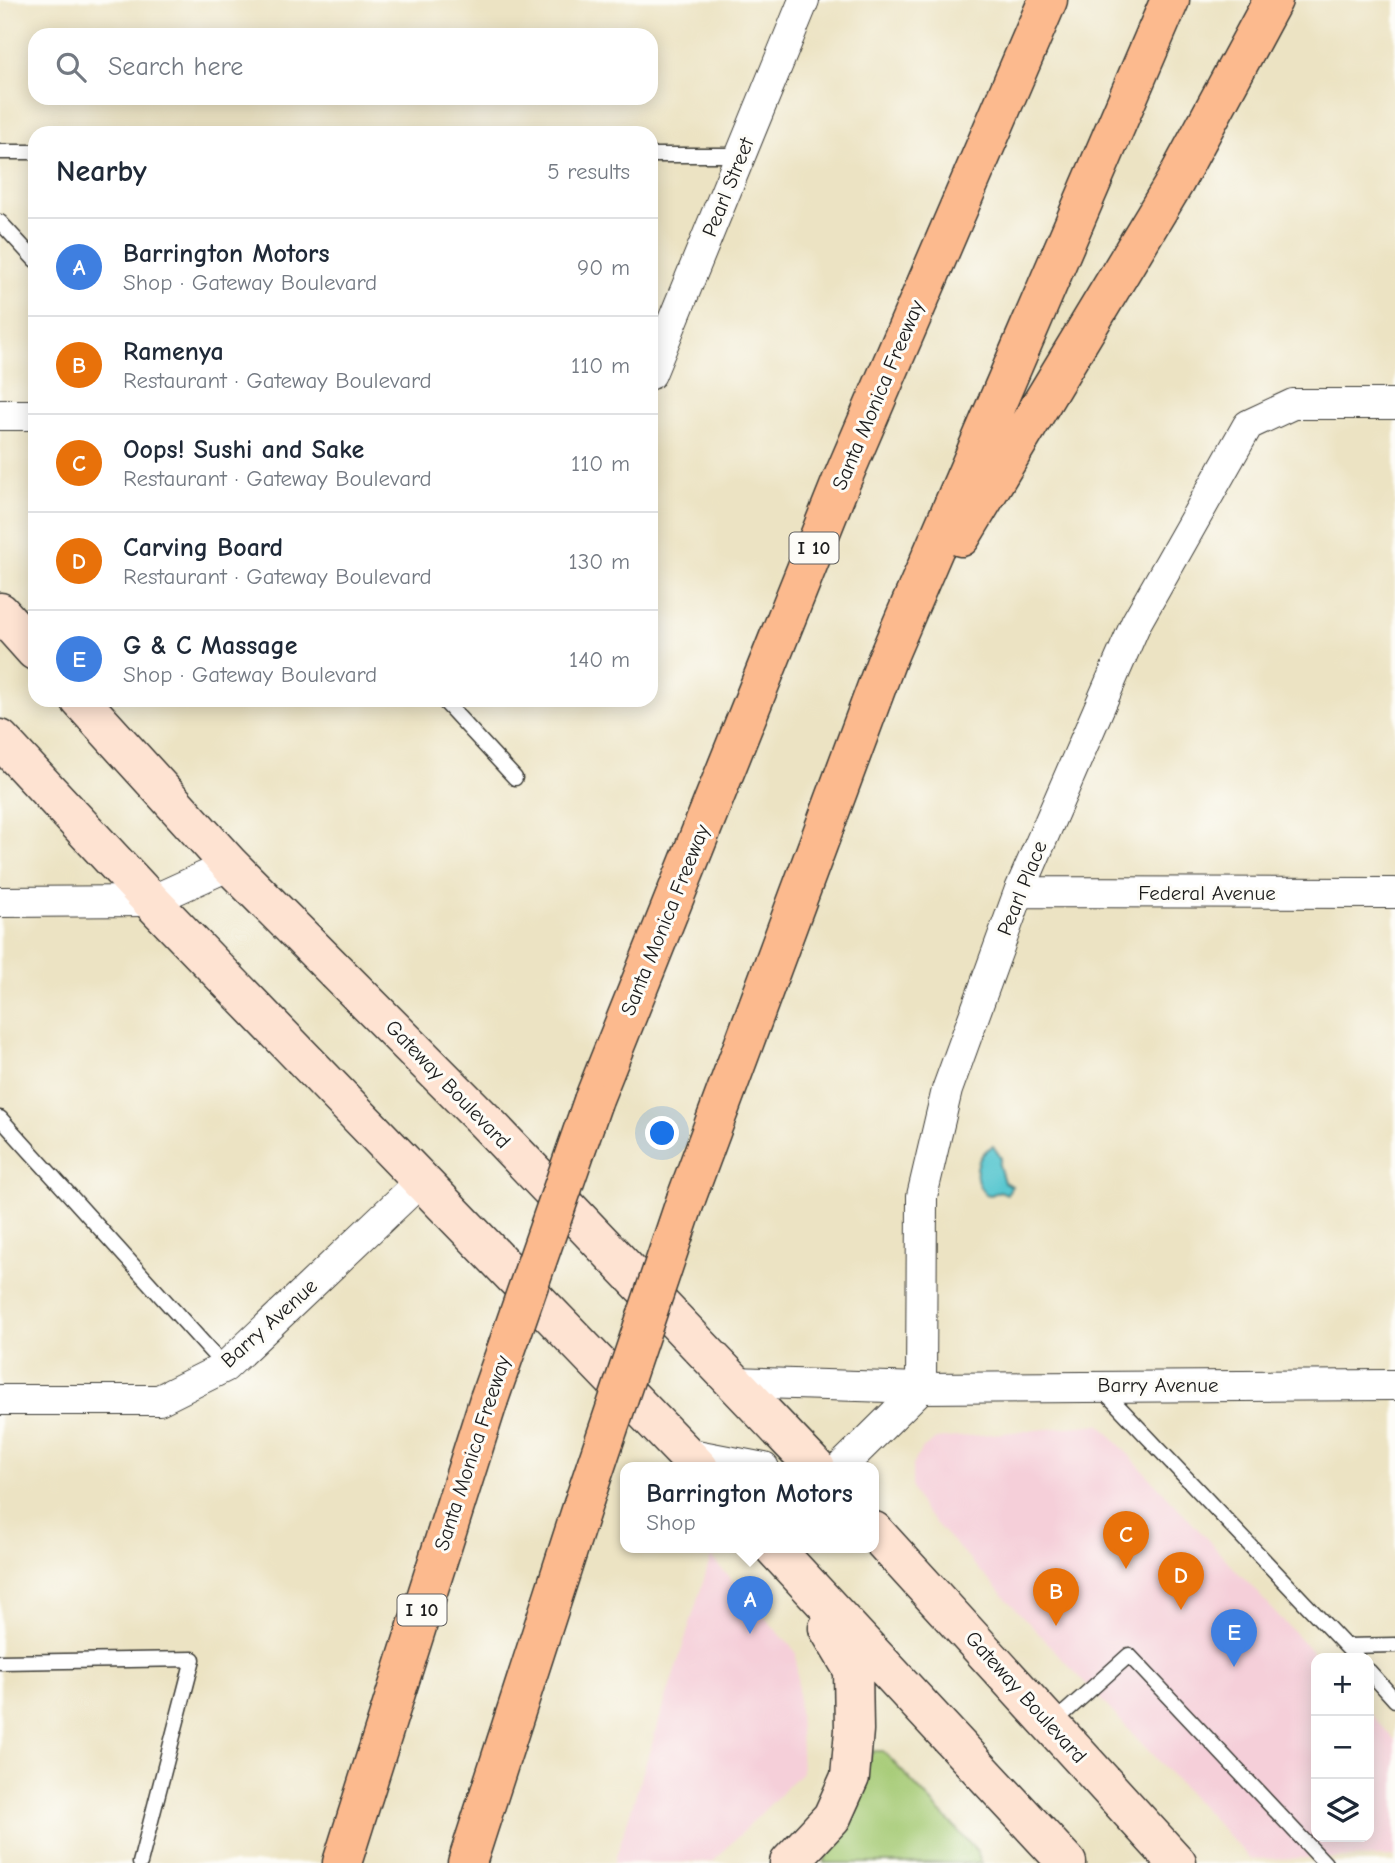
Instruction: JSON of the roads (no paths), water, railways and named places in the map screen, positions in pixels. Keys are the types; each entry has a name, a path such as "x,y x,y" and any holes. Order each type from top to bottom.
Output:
{"highway":[{"name":"Santa Monica Freeway","path":"342,1863 489,1399 593,1101 841,482 1048,0"},
{"path":"467,1863 584,1501 686,1199 887,659 1170,0"},
{"path":"887,659 1175,182 1272,0"}],"main road":[{"path":"0,612 28,643"},
{"name":"Gateway Boulevard","path":"86,707 230,865 486,1122 810,1462"},
{"path":"0,739 151,901 692,1460"},
{"name":"Gateway Boulevard","path":"879,1536 1178,1863"},
{"path":"782,1557 853,1670 854,1730 850,1777 832,1816 789,1863"},
{"path":"782,1557 1067,1863"}],"street":[{"name":"Pearl Street","path":"658,357 804,0"},
{"name":"Pearl Place","path":"921,1388 922,1196 947,1090 1019,892 1136,623 1248,425 1293,404 1395,404"},
{"path":"0,415 28,415"},
{"path":"0,902 151,901 230,865"},
{"name":"Federal Avenue","path":"1019,892 1395,893"},
{"name":"Barry Avenue","path":"0,1400 159,1401 225,1367 422,1180"},
{"name":"Barry Avenue","path":"734,1382 921,1388 1395,1385"},
{"path":"845,1462 921,1388"},
{"path":"692,1460 710,1462"}],"lane":[{"path":"0,152 28,152"},
{"path":"658,155 741,155"},
{"path":"0,222 28,252"},
{"path":"449,707 515,778"},
{"path":"0,1118 225,1367"},
{"path":"1097,1385 1353,1653"},
{"path":"1347,1646 1395,1645"},
{"path":"1051,1725 1129,1655 1325,1863"},
{"path":"0,1661 193,1659 140,1863"},
{"path":"1374,1677 1395,1700"}],"water":[{"path":"993,1146 1001,1158 999,1165 1004,1182 1012,1186 1007,1194 1000,1191 991,1195 985,1194 978,1181 979,1161"}],"place":[{"name":"Oops! Sushi and Sake","path":"1126,1569"},
{"name":"Carving Board","path":"1181,1610"},
{"name":"Ramenya","path":"1056,1626"},
{"name":"Barrington Motors","path":"750,1634"},
{"name":"G & C Massage","path":"1234,1667"}]}
